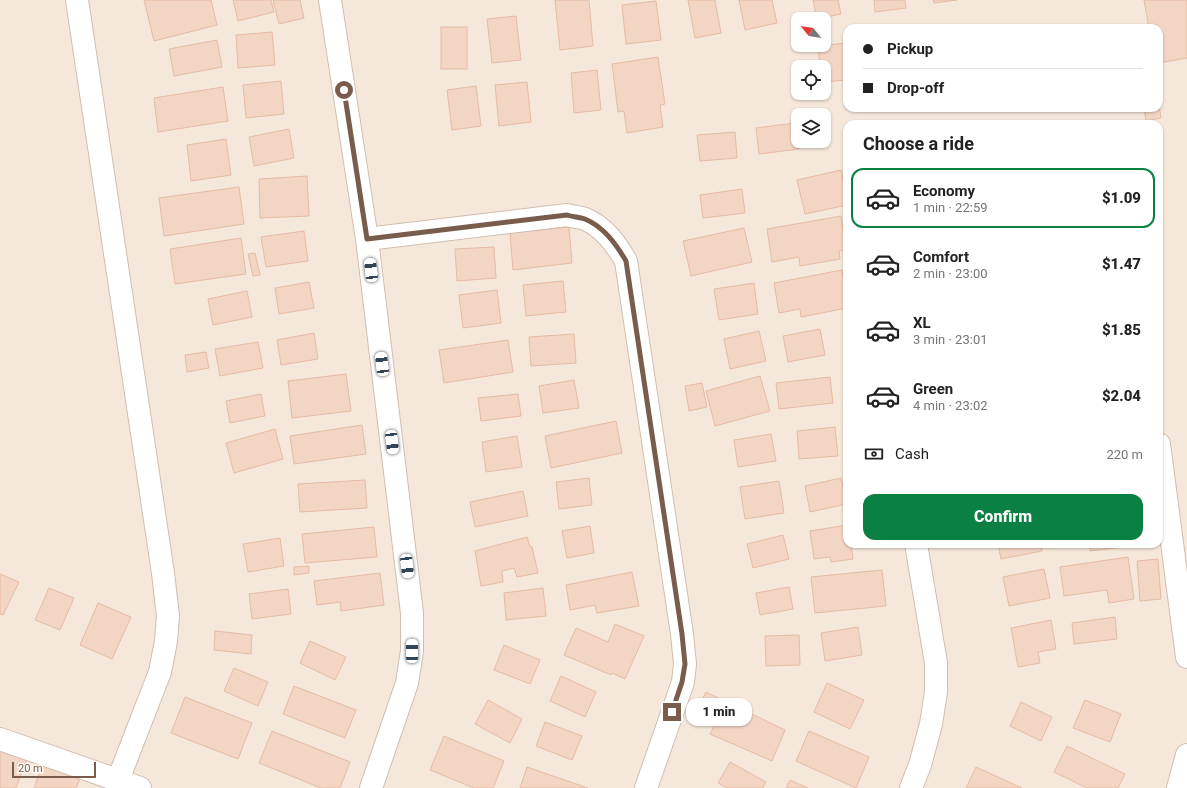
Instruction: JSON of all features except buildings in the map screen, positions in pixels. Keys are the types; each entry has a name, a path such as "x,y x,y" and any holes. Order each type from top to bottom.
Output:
{"street":[{"path":"77,0 163,572 168,616 166,641 160,672 118,780"},
{"path":"330,0 367,239 412,613 412,651 407,684 371,788"},
{"path":"367,239 567,215 585,219 603,230 617,246 626,261 681,627 685,664 682,682 646,788"},
{"path":"1163,474 1187,657"},
{"path":"911,788 920,765 931,724 936,692 936,663 917,548"},
{"path":"0,739 140,788"},
{"path":"1178,788 1187,755"}],"shaded area":[{"path":"0,0 1187,0 1187,788 0,788"}],"route":[{"path":"344,90 367,239 567,215 585,219 603,230 617,246 626,261 682,634 685,664 682,682 672,712"}]}
